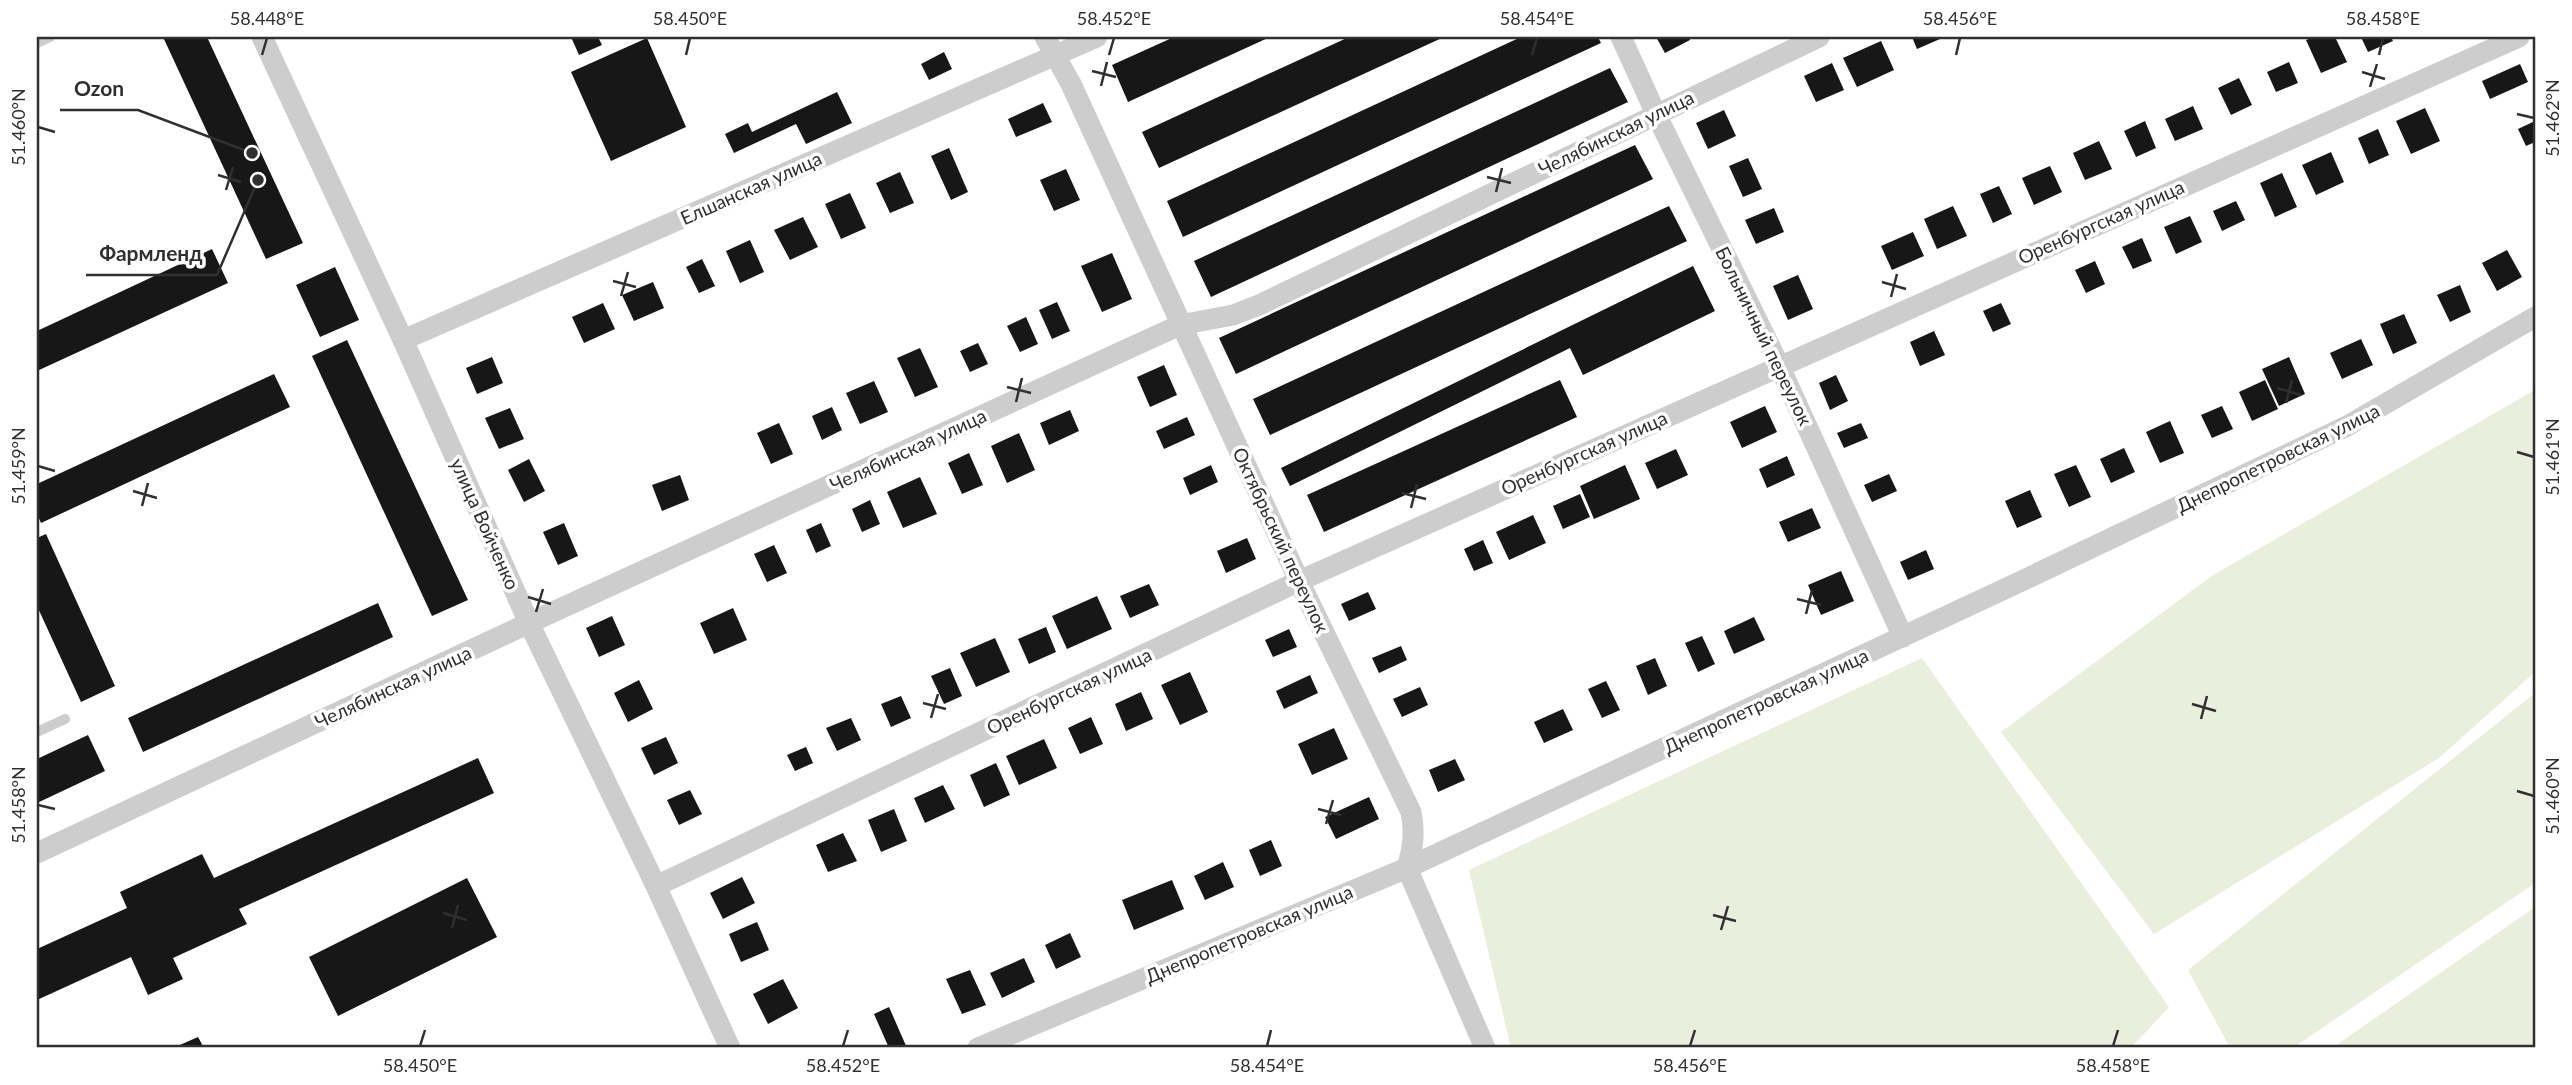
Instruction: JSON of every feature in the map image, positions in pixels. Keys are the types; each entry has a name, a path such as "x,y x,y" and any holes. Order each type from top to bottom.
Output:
{"street":[{"name":"улица Войченко","path":"261,37 403,340 529,623 656,886 730,1048"},
{"name":"Октябрьский переулок","path":"1045,37 1071,84 1299,581 1411,812 1414,845 1407,868"},
{"name":"Елшанская улица","path":"403,340 1097,37"},
{"name":"Больничный переулок","path":"1621,37 1779,365 1903,637"},
{"name":"Челябинская улица","path":"37,853 529,623 1180,326 1233,315 1259,305 1819,37"},
{"name":"Оренбургская улица","path":"656,886 1299,581 2519,37"},
{"name":"Днепропетровская улица","path":"978,1048 1407,868 1903,637 2347,426 2535,317"},
{"path":"1407,868 1485,1048"}],"lane":[{"path":"37,43 50,37"},
{"path":"37,732 65,719"}],"green space":[{"path":"2535,390 2535,672 2439,758 2154,934 2001,732 2213,575"},
{"path":"1922,658 2169,1007 2131,1048 1511,1048 1469,870"},
{"path":"2535,693 2535,883 2293,1048 2230,1048 2188,970"},
{"path":"2535,907 2535,1048 2332,1048"}],"building":[{"path":"163,37 207,37 303,243 266,259"},
{"path":"571,37 598,37 602,45 579,55"},
{"path":"1174,37 1270,37 1128,102 1112,65"},
{"path":"1349,37 1444,37 1159,168 1142,132"},
{"path":"1521,37 1598,37 1601,43 1183,237 1167,201"},
{"path":"1656,37 1689,37 1690,40 1665,53"},
{"path":"1912,37 1939,37 1940,39 1917,49"},
{"path":"2314,37 2335,37 2347,62 2321,73 2306,40"},
{"path":"2361,37 2391,37 2393,41 2368,52"},
{"path":"647,38 686,127 611,161 571,72"},
{"path":"1881,41 1894,70 1857,87 1843,58"},
{"path":"944,52 952,69 929,80 921,64"},
{"path":"2289,62 2298,83 2276,92 2267,72"},
{"path":"1832,63 1844,90 1816,102 1804,76"},
{"path":"2520,64 2528,82 2490,99 2482,81"},
{"path":"1610,68 1628,102 1211,297 1194,261"},
{"path":"2239,78 2252,105 2231,115 2218,88"},
{"path":"837,92 852,123 806,144 796,124 734,153 725,134 748,123 752,132"},
{"path":"1043,103 1052,122 1016,137 1008,119"},
{"path":"2193,106 2203,129 2175,141 2165,119"},
{"path":"2425,108 2440,141 2411,154 2396,121"},
{"path":"1724,110 1736,136 1708,149 1696,123"},
{"path":"2145,121 2156,148 2136,157 2124,131"},
{"path":"2535,121 2535,142 2526,146 2518,129"},
{"path":"2378,129 2389,155 2369,164 2358,138"},
{"path":"2099,141 2112,169 2085,180 2073,153"},
{"path":"1635,145 1653,179 1236,374 1219,338"},
{"path":"949,148 968,192 951,200 931,156"},
{"path":"2331,152 2344,182 2316,195 2302,165"},
{"path":"1748,158 1762,189 1743,197 1729,166"},
{"path":"2050,166 2062,192 2034,205 2022,178"},
{"path":"1066,169 1080,200 1054,211 1040,180"},
{"path":"900,172 914,203 890,213 876,183"},
{"path":"2282,173 2297,207 2275,217 2260,183"},
{"path":"1999,186 2012,214 1993,223 1980,194"},
{"path":"850,193 866,228 841,239 825,204"},
{"path":"2236,201 2245,220 2222,231 2213,211"},
{"path":"1669,206 1687,241 1270,435 1253,399"},
{"path":"1953,206 1967,236 1937,249 1924,219"},
{"path":"1774,208 1784,232 1756,244 1745,220"},
{"path":"2190,216 2202,242 2176,254 2164,227"},
{"path":"803,217 818,247 790,260 774,230"},
{"path":"1913,232 1924,256 1892,270 1881,246"},
{"path":"2142,238 2152,261 2133,269 2122,247"},
{"path":"750,240 764,272 740,283 726,251"},
{"path":"212,249 228,283 37,371 37,331"},
{"path":"2507,250 2522,277 2497,291 2482,263"},
{"path":"1112,253 1132,299 1102,312 1081,266"},
{"path":"702,259 715,286 699,293 686,267"},
{"path":"2095,261 2105,284 2086,293 2075,270"},
{"path":"1693,266 1715,311 1583,375 1570,348 1290,486 1281,468"},
{"path":"335,267 359,320 320,337 296,285"},
{"path":"1798,275 1813,309 1788,320 1773,286"},
{"path":"653,282 664,308 634,321 622,295"},
{"path":"2460,285 2471,312 2450,322 2437,295"},
{"path":"1057,302 1070,331 1052,339 1039,310"},
{"path":"603,303 615,329 584,343 572,317"},
{"path":"2001,303 2011,324 1993,332 1983,311"},
{"path":"2404,314 2417,343 2393,354 2380,324"},
{"path":"1026,317 1038,344 1020,352 1007,326"},
{"path":"1934,331 1945,355 1920,366 1910,342"},
{"path":"2361,339 2373,365 2342,379 2330,353"},
{"path":"347,340 468,600 432,616 312,356"},
{"path":"978,343 988,364 970,372 960,351"},
{"path":"920,348 938,387 915,397 897,358"},
{"path":"492,357 503,383 477,394 466,368"},
{"path":"2289,357 2305,394 2279,406 2262,369"},
{"path":"1164,365 1177,395 1150,407 1137,377"},
{"path":"274,374 290,407 41,523 37,514 37,484"},
{"path":"1836,375 1848,401 1830,410 1819,383"},
{"path":"1560,380 1577,417 1324,532 1307,495"},
{"path":"2265,380 2278,409 2252,421 2239,392"},
{"path":"874,381 888,412 860,424 846,393"},
{"path":"1765,406 1777,432 1742,448 1730,422"},
{"path":"2222,406 2233,429 2212,438 2201,415"},
{"path":"832,407 842,430 822,440 812,416"},
{"path":"510,408 524,439 499,449 485,418"},
{"path":"1070,410 1079,431 1049,445 1040,423"},
{"path":"1187,417 1195,435 1164,449 1156,431"},
{"path":"2170,421 2184,453 2160,463 2146,432"},
{"path":"779,423 793,454 771,464 757,433"},
{"path":"1861,423 1868,438 1844,448 1837,433"},
{"path":"1019,433 1035,470 1007,483 991,446"},
{"path":"2124,448 2135,472 2111,483 2100,459"},
{"path":"1676,449 1688,475 1657,489 1645,463"},
{"path":"969,453 983,485 962,494 948,463"},
{"path":"1787,456 1795,475 1767,488 1759,469"},
{"path":"529,459 545,491 524,502 508,470"},
{"path":"1211,465 1218,482 1190,495 1183,478"},
{"path":"1625,465 1640,499 1594,519 1580,486"},
{"path":"2076,465 2091,497 2069,507 2054,474"},
{"path":"1889,474 1897,491 1872,502 1864,485"},
{"path":"680,475 689,500 662,511 652,485"},
{"path":"920,477 937,514 903,528 887,492"},
{"path":"2030,490 2042,517 2017,528 2005,501"},
{"path":"1580,494 1590,517 1563,529 1553,506"},
{"path":"870,500 880,524 862,532 852,509"},
{"path":"1812,508 1821,528 1788,542 1779,522"},
{"path":"1533,515 1546,543 1509,560 1496,532"},
{"path":"564,523 578,556 558,565 543,532"},
{"path":"821,523 831,546 816,553 806,530"},
{"path":"46,534 115,686 81,702 37,606 37,538"},
{"path":"1247,538 1256,559 1226,573 1217,551"},
{"path":"1483,540 1493,563 1474,571 1464,549"},
{"path":"774,545 787,573 767,582 754,554"},
{"path":"1926,550 1934,569 1908,580 1900,562"},
{"path":"1841,571 1854,601 1821,615 1808,585"},
{"path":"1149,584 1159,605 1130,618 1120,596"},
{"path":"1368,592 1376,609 1349,621 1341,604"},
{"path":"1097,596 1112,629 1067,649 1052,616"},
{"path":"378,603 393,637 143,752 128,718"},
{"path":"733,608 747,640 714,654 700,623"},
{"path":"612,616 625,645 599,657 586,628"},
{"path":"1754,617 1765,640 1734,654 1724,631"},
{"path":"1046,627 1056,652 1029,664 1018,639"},
{"path":"1289,629 1297,647 1273,657 1265,640"},
{"path":"1702,636 1715,664 1698,672 1685,643"},
{"path":"995,638 1010,672 976,687 960,653"},
{"path":"1401,646 1407,660 1379,673 1372,658"},
{"path":"1655,658 1667,686 1648,695 1636,666"},
{"path":"950,668 962,696 944,704 931,676"},
{"path":"1190,672 1208,712 1180,725 1161,685"},
{"path":"1310,675 1318,693 1284,709 1276,691"},
{"path":"639,680 653,709 628,722 614,693"},
{"path":"1606,681 1620,710 1602,718 1588,689"},
{"path":"1420,687 1428,705 1402,717 1393,699"},
{"path":"1141,692 1153,719 1126,731 1115,704"},
{"path":"901,696 911,718 891,727 881,704"},
{"path":"1563,709 1573,730 1544,743 1534,722"},
{"path":"1091,717 1103,744 1080,754 1068,728"},
{"path":"851,718 861,740 837,751 826,728"},
{"path":"1334,728 1348,759 1312,775 1298,744"},
{"path":"88,735 105,771 37,803 37,759"},
{"path":"666,737 678,763 654,775 641,748"},
{"path":"1044,739 1057,768 1019,785 1006,756"},
{"path":"806,747 813,763 795,771 787,755"},
{"path":"478,758 494,793 239,909 247,924 173,958 183,979 148,995 131,957 37,1000 37,949 127,908 120,892 202,854 214,878"},
{"path":"1455,759 1465,780 1438,792 1429,770"},
{"path":"996,763 1010,795 984,807 970,775"},
{"path":"943,785 955,809 925,823 914,798"},
{"path":"690,790 702,814 679,825 667,800"},
{"path":"1369,797 1379,819 1336,839 1325,817"},
{"path":"894,809 907,841 881,852 868,820"},
{"path":"843,833 857,861 828,872 816,845"},
{"path":"1271,840 1282,866 1260,876 1249,850"},
{"path":"1223,862 1234,887 1205,900 1194,876"},
{"path":"742,877 755,903 723,919 710,893"},
{"path":"467,878 497,937 338,1016 309,957"},
{"path":"1172,880 1184,909 1134,930 1122,900"},
{"path":"757,922 769,950 741,962 729,934"},
{"path":"1070,933 1081,957 1056,969 1045,945"},
{"path":"1024,958 1035,982 1002,998 990,973"},
{"path":"970,970 986,1005 962,1014 946,979"},
{"path":"783,979 798,1008 768,1024 753,994"},
{"path":"889,1007 907,1048 889,1048 874,1014"},
{"path":"198,1037 204,1048 173,1048"}],"place":[{"name":"Ozon","path":"252,153"},
{"name":"Фармленд","path":"258,180"}]}
